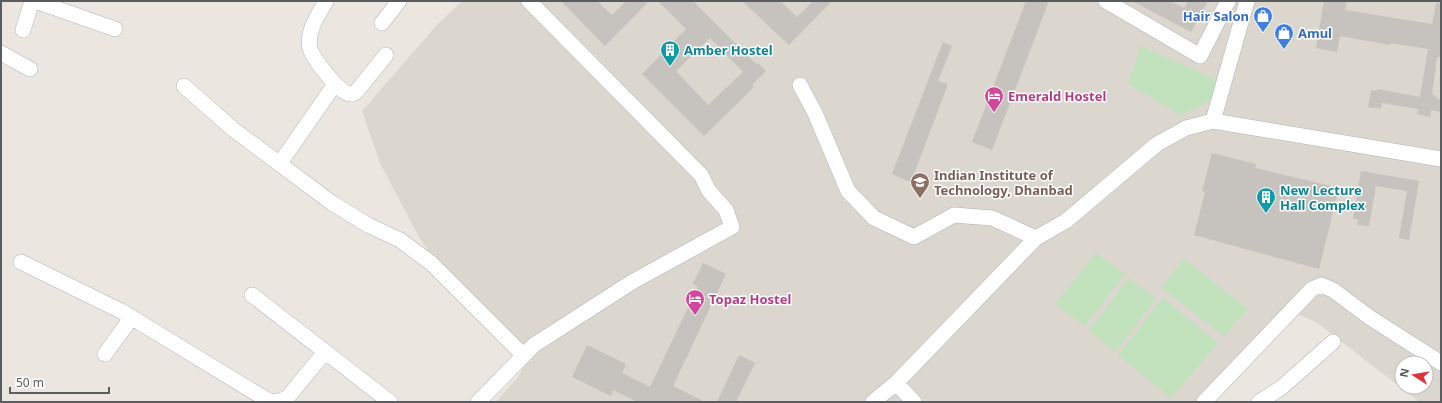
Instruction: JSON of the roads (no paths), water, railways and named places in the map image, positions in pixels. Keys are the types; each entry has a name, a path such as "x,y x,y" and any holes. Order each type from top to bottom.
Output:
{"street":[{"path":"23,30 32,1"},
{"path":"36,1 115,29"},
{"path":"326,1 312,26 310,48 313,55 335,84 346,93 351,94 356,92 386,56"},
{"path":"382,23 399,1"},
{"path":"478,402 534,345 632,282 732,227 726,210 709,191 700,175 529,1"},
{"path":"1106,1 1200,56 1228,1"},
{"path":"1213,121 1247,1"},
{"path":"1,54 30,69"},
{"path":"280,163 335,84"},
{"path":"184,86 234,130 332,203 368,225 400,240 431,263 523,355"},
{"path":"800,86 815,112 848,192 874,218 914,237 954,215 992,218 1036,238"},
{"path":"873,402 896,383 1036,238 1066,221 1156,144 1186,128 1213,121 1441,159"},
{"path":"21,262 132,317 267,400 277,402 287,398 325,352"},
{"path":"1204,402 1312,289 1321,285 1333,290 1369,317 1441,364"},
{"path":"252,295 390,402"},
{"path":"105,354 132,317"},
{"path":"1259,402 1281,388 1333,342"},
{"path":"896,383 914,402"}],"place":[{"name":"Hair Salon","path":"1263,33"},
{"name":"Amul","path":"1284,50"},
{"name":"Amber Hostel","path":"670,67"},
{"name":"Emerald Hostel","path":"994,113"},
{"name":"Indian Institute of Technology, Dhanbad","path":"920,199"},
{"name":"New Lecture Hall Complex","path":"1266,214"},
{"name":"Topaz Hostel","path":"695,316"}]}
